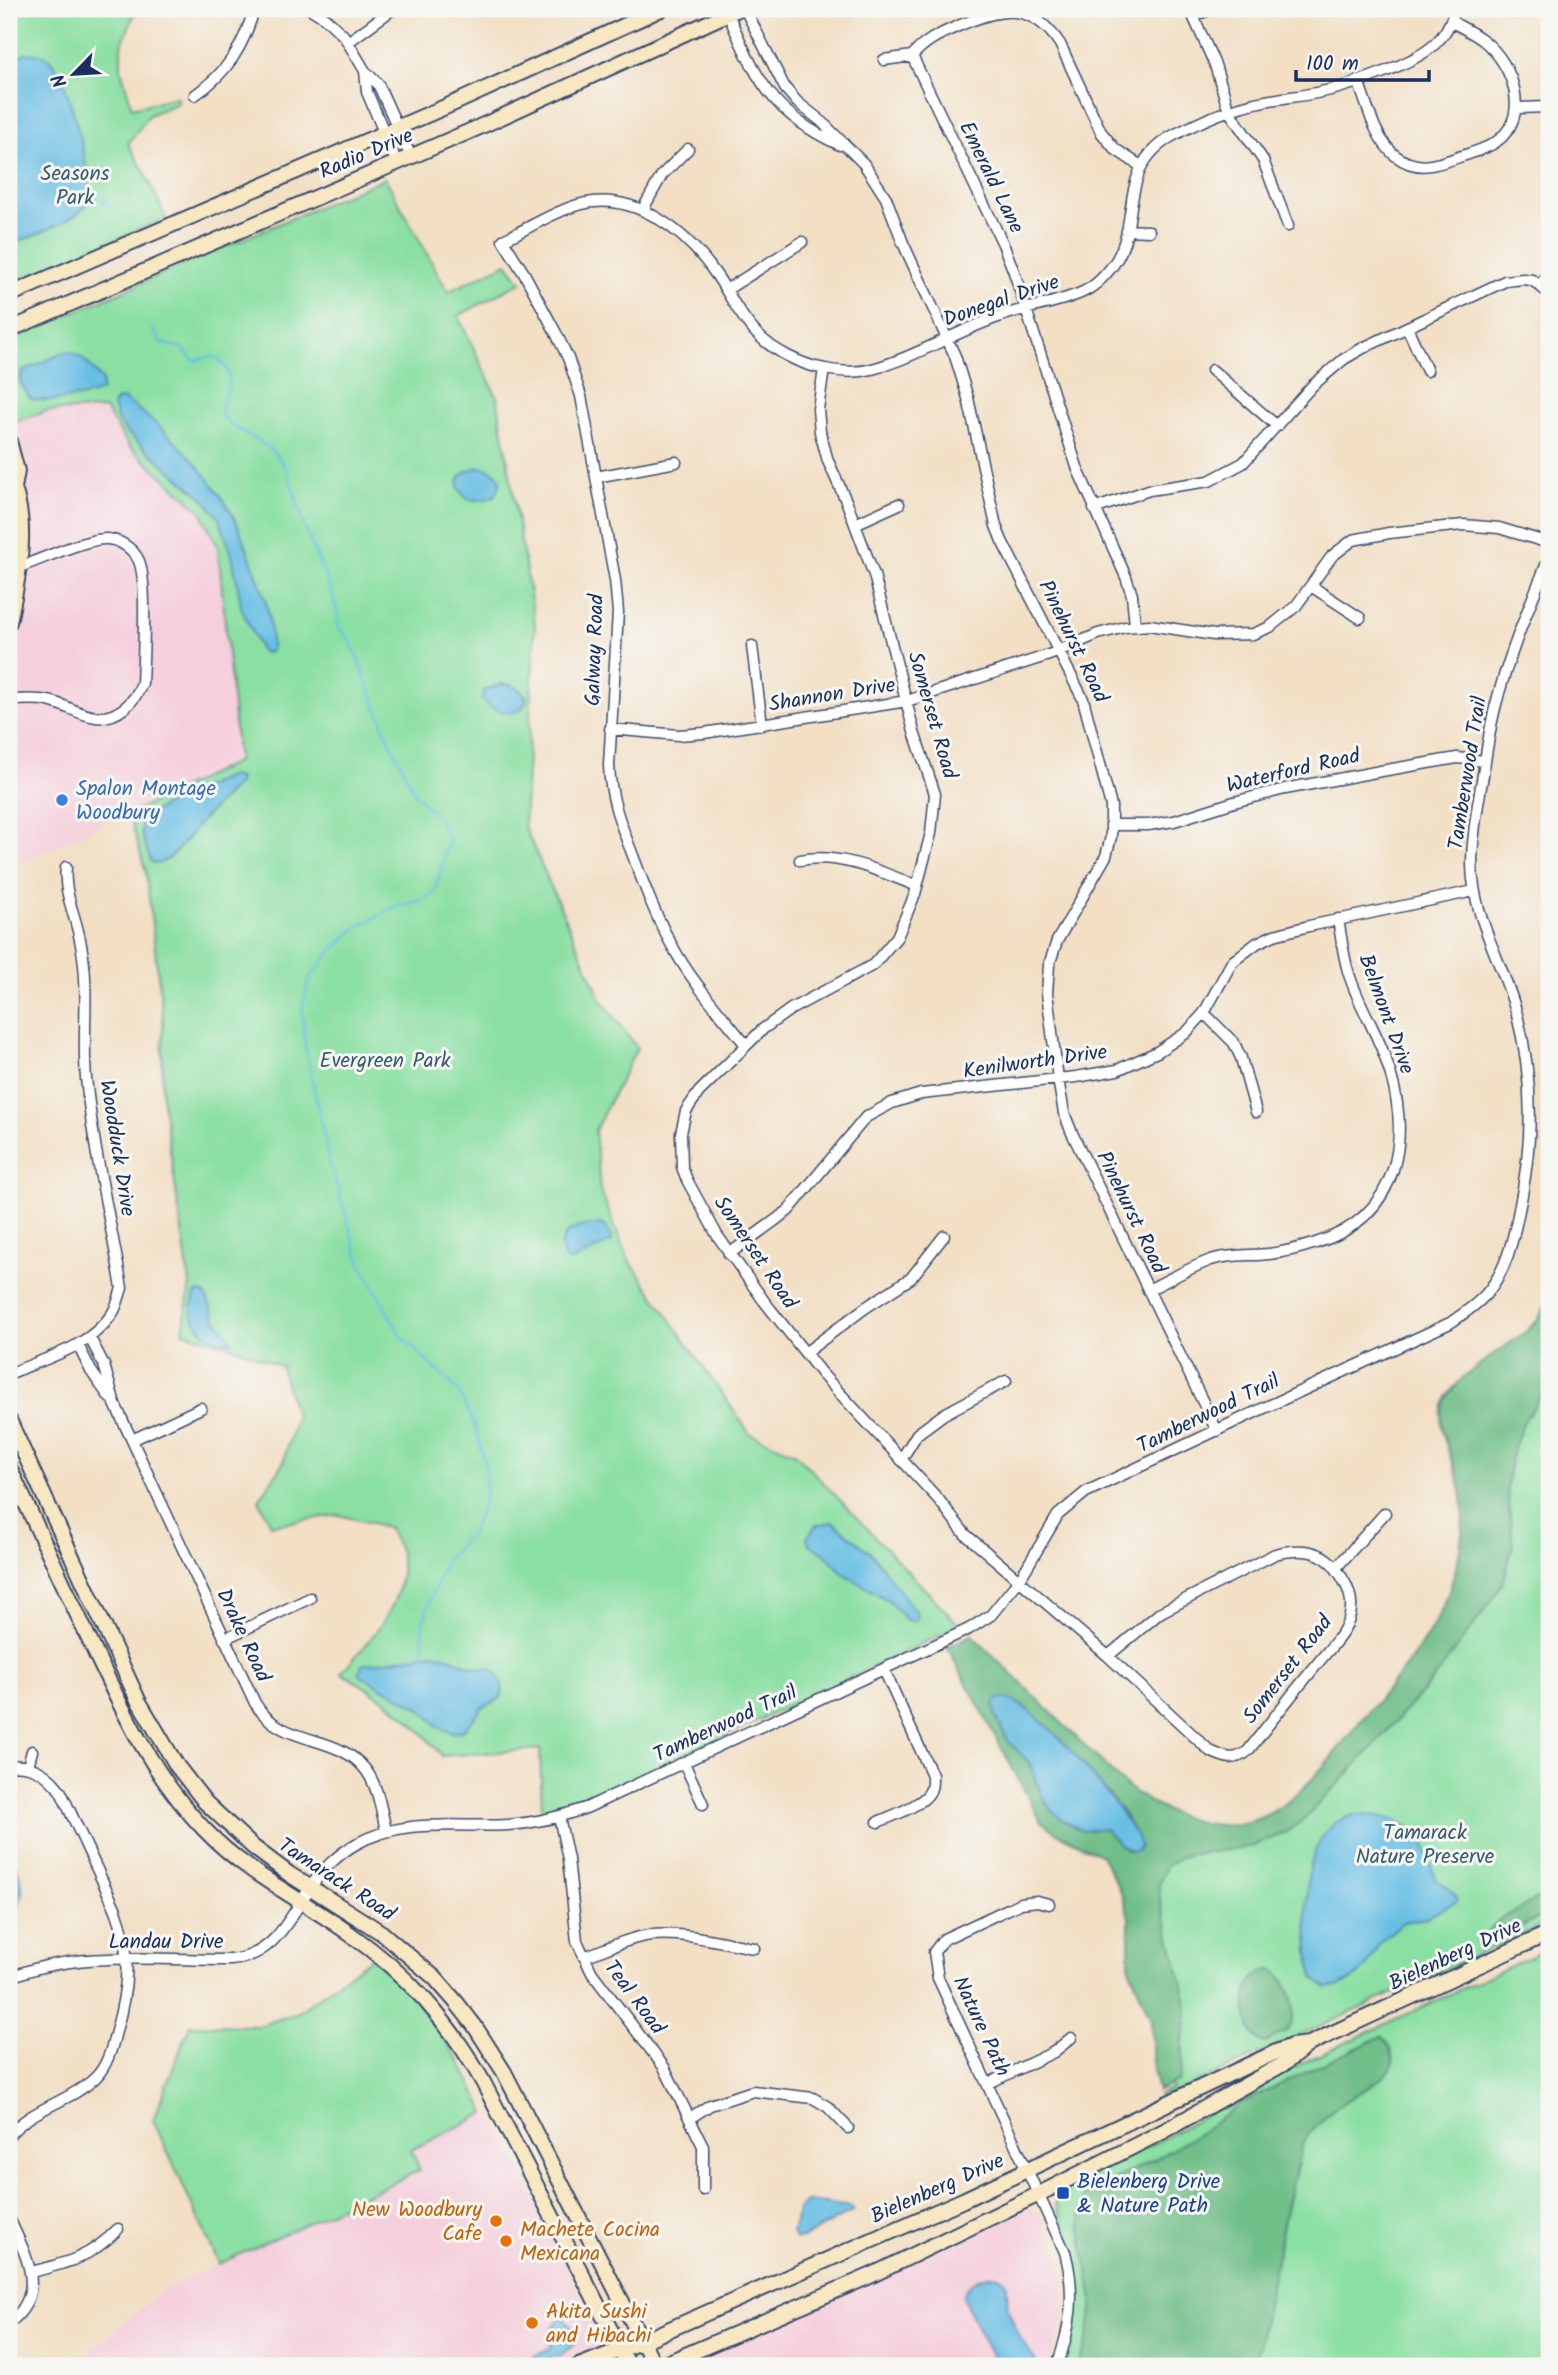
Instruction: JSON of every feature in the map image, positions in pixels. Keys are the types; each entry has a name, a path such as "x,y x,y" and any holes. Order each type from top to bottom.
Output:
{"street":[{"path":"195,95 213,83 241,47 254,9"},
{"path":"311,9 332,24 348,42 365,71 381,89 411,157"},
{"path":"348,42 393,9"},
{"name":"Radio Drive","path":"9,295 384,134 661,9"},
{"name":"Pinehurst Road","path":"745,9 785,88 864,164 886,198 903,243 947,338 968,398 996,526 1079,690 1090,722 1111,806 1111,837 1106,856 1057,941 1049,965 1047,993 1063,1107 1072,1133 1217,1431"},
{"path":"1211,9 1192,13 1216,65 1229,111 1263,160 1288,226"},
{"name":"Donegal Drive","path":"503,240 579,204 621,202 643,209 663,221 715,273 744,319 760,337 791,358 824,369 856,372 869,370 900,360 1026,307 1084,292 1112,267 1122,249 1128,230 1131,197 1142,167 1147,158 1164,142 1249,104 1322,92 1358,81 1419,55 1444,35 1455,9"},
{"name":"Radio Drive","path":"9,330 411,157 731,10"},
{"name":"Pinehurst Road","path":"731,10 755,71 775,102 815,134 847,148"},
{"path":"884,60 912,56 925,42 985,15 1004,10 1026,11 1042,22 1060,44 1107,141 1125,157 1142,167"},
{"path":"1358,81 1378,134 1396,156 1419,167 1442,163 1487,147 1508,130 1518,108 1511,80 1496,53 1472,33 1451,22"},
{"name":"Emerald Lane","path":"912,56 1003,244 1078,470 1126,577 1132,595 1135,625"},
{"path":"365,71 365,86 397,163"},
{"path":"1518,108 1549,107"},
{"path":"643,209 662,175 688,149"},
{"path":"1128,230 1149,231"},
{"name":"Galway Road","path":"503,240 525,275 568,358 581,396 618,612 610,729 610,787 615,808 655,915 690,974 746,1045"},
{"path":"726,290 802,243"},
{"path":"1541,285 1549,270"},
{"path":"1094,509 1149,490 1196,484 1227,473 1242,463 1312,386 1336,366 1363,348 1407,327 1505,281 1532,280 1549,293"},
{"path":"1407,327 1427,370"},
{"name":"Somerset Road","path":"824,369 818,409 820,432 828,461 874,575 914,732 935,794 931,833 917,886 897,937 873,965 791,1009 763,1029 699,1092 686,1111 681,1133 682,1167 687,1180 729,1254 805,1353 939,1500 965,1534 1108,1656 1210,1751 1226,1758 1241,1756 1333,1644 1349,1620 1352,1602 1347,1584 1336,1568"},
{"path":"1212,370 1278,426"},
{"path":"9,441 17,471 11,483 21,538 19,567 9,622"},
{"path":"596,477 676,462"},
{"path":"855,524 900,504"},
{"name":"Shannon Drive","path":"610,729 679,735 762,725 907,701 1060,651 1098,634 1135,625 1163,626 1214,635 1253,634 1269,627 1296,606 1332,556 1353,540 1463,525 1499,528 1549,543"},
{"path":"9,700 49,701 95,717 105,716 123,710 138,695 142,683 143,578 138,559 130,550 115,541 95,540 19,567"},
{"name":"Tamberwood Trail","path":"300,1903 327,1867 352,1846 386,1830 421,1824 509,1825 559,1817 586,1808 969,1629 991,1615 1020,1579 1058,1515 1086,1492 1450,1323 1471,1309 1487,1293 1509,1256 1528,1170 1531,1136 1528,1076 1516,1013 1481,920 1474,891 1474,841 1494,709 1549,558"},
{"path":"1311,586 1360,618"},
{"path":"752,646 762,725"},
{"name":"Waterford Road","path":"1111,825 1148,825 1174,821 1285,789 1381,771 1457,758 1485,761"},
{"path":"800,860 819,856 871,868 917,886"},
{"name":"Woodduck Drive","path":"9,1374 90,1338 113,1312 122,1288 91,1126 84,1057 85,992 81,945 66,891 66,867"},
{"name":"Kenilworth Drive","path":"729,1254 788,1211 866,1117 892,1103 921,1094 1117,1070 1157,1052 1186,1033 1204,1013 1232,962 1244,951 1274,935 1474,891"},
{"name":"Belmont Drive","path":"1148,1290 1211,1260 1270,1254 1318,1243 1346,1230 1365,1216 1382,1197 1398,1155 1401,1129 1398,1102 1386,1059 1349,972 1338,919"},
{"path":"1204,1013 1234,1043 1241,1058 1256,1112"},
{"path":"805,1353 911,1278 944,1236"},
{"name":"Drake Road","path":"90,1338 104,1365 115,1404 255,1703 267,1719 285,1731 346,1754 363,1767 374,1786 386,1830"},
{"name":"Drake Road","path":"78,1345 91,1371 115,1404"},
{"path":"901,1460 917,1434 944,1414 1006,1381"},
{"path":"132,1440 201,1408"},
{"name":"Tamarack Road","path":"9,1420 138,1700 165,1748 191,1785 221,1819 253,1847 310,1888 354,1914 404,1950 435,1978 474,2025 504,2072 658,2366"},
{"name":"Tamarack Road","path":"9,1467 130,1726 149,1759 189,1812 227,1851 261,1878 349,1933 389,1963 417,1989 454,2034 483,2082 629,2366"},
{"path":"1108,1656 1161,1612 1275,1554 1293,1550 1311,1552 1330,1561 1336,1568 1385,1513"},
{"path":"224,1639 310,1598"},
{"path":"878,1822 922,1801 932,1787 932,1775 884,1670"},
{"path":"28,1766 32,1751"},
{"path":"684,1763 703,1804"},
{"path":"9,1766 28,1766 42,1772 61,1792 124,1930 128,1960 124,2006 103,2069 93,2080 25,2119 9,2135"},
{"name":"Teal Road","path":"559,1817 568,1859 577,1941 592,1973 664,2067 690,2118 703,2146 703,2190"},
{"name":"Nature Path","path":"1049,1904 1037,1901 1021,1903 944,1939 934,1952 938,1978 1065,2252 1071,2278 1071,2322 1057,2366"},
{"name":"Landau Drive","path":"9,1978 45,1966 75,1961 231,1960 249,1957 275,1940 300,1903"},
{"path":"584,1957 650,1935 673,1935 754,1948"},
{"name":"Bielenberg Drive","path":"658,2366 870,2276 1164,2131 1285,2063 1309,2044 1547,1935"},
{"path":"987,2084 1054,2052 1071,2038"},
{"name":"Bielenberg Drive","path":"579,2366 643,2341 1027,2171 1276,2052 1309,2044"},
{"path":"690,2118 710,2105 753,2091 813,2098 828,2107 848,2128"},
{"path":"9,2218 31,2272 29,2295 24,2307 9,2323"},
{"path":"31,2272 69,2263 84,2256 118,2229"}],"shaded area":[{"path":"105,409 129,446 201,511 218,547 238,761 9,869 9,418 11,423 47,411"},
{"path":"484,2107 507,2142 545,2225 601,2334 601,2350 582,2366 72,2366 163,2290 419,2170 410,2150 486,2113"},
{"path":"1026,2209 1032,2209 1039,2214 1058,2258 1063,2280 1065,2296 1062,2326 1049,2366 677,2366 681,2361"}],"green space":[{"name":"Seasons Park","path":"9,9 124,9 135,13 121,46 121,69 132,108 176,97 178,103 149,115 128,144 166,218 9,285"},
{"name":"Evergreen Park","path":"385,178 448,292 507,263 521,282 458,316 497,397 535,624 524,826 601,999 637,1048 595,1130 600,1189 627,1257 750,1434 795,1453 960,1626 590,1799 542,1813 540,1749 442,1756 396,1709 341,1673 375,1633 393,1604 401,1571 400,1553 396,1543 388,1527 339,1515 271,1525 259,1500 283,1463 296,1417 281,1366 237,1348 183,1332 190,1284 162,1097 163,1018 146,872 129,814 238,761 218,547 201,511 129,446 105,409 47,411 11,423 9,418 9,340"},
{"path":"1549,1299 1549,1384 1524,1421 1511,1456 1507,1489 1513,1546 1503,1582 1491,1602 1432,1681 1300,1823 1256,1845 1192,1854 1181,1857 1166,1867 1159,1884 1159,1895 1187,2010 1179,2081 1158,2091 1153,2070 1151,2020 1129,1967 1129,1917 1122,1894 1102,1856 1055,1832 1041,1821 947,1647 972,1635 1125,1785 1167,1811 1216,1825 1248,1822 1266,1815 1299,1792 1329,1761 1406,1666 1439,1615 1455,1570 1463,1520 1460,1486 1442,1424 1443,1405 1448,1394 1468,1374 1529,1329 1539,1318","holes":["1005,1698 1024,1707 1041,1722 1093,1776 1125,1817 1139,1849 1127,1851 1104,1828 1083,1831 1051,1810 1043,1798 1029,1762 1010,1743 995,1713 998,1699"]},
{"name":"Tamarack Nature Preserve","path":"1549,1310 1549,1922 1161,2099 1159,2095 1172,2089 1139,1911 1105,1850 948,1647 970,1636 1153,1814 1223,1833 1269,1822 1314,1785 1434,1634"},
{"path":"1549,1892 1549,1913 1494,1939 1491,1938 1489,1931 1501,1919"},
{"path":"1549,1948 1549,2366 1065,2366 1077,2323 1078,2284 1070,2245 1056,2203 1061,2192 1268,2079"},
{"path":"372,1957 409,1990 459,2060 486,2113 411,2150 420,2170 219,2264 153,2120 190,2025 258,2026 297,2013"},
{"path":"1266,1970 1274,1970 1285,1983 1292,1998 1294,2014 1288,2030 1265,2043 1250,2027 1246,2001 1250,1983"},
{"path":"1382,2036 1391,2048 1391,2069 1382,2078 1336,2107 1311,2131 1302,2146 1286,2209 1255,2366 1078,2366 1092,2316 1081,2222 1084,2196 1205,2130 1241,2103"}],"water":[{"path":"25,53 45,55 61,76 80,139 89,192 84,208 65,221 9,243 9,71"},
{"path":"65,352 77,355 86,362 102,380 102,390 66,399 30,398 20,382 22,372"},
{"path":"124,399 184,450 231,512 264,596 269,616 271,651 261,651 242,610 232,555 219,518 204,499 126,432 117,419 113,406 116,400"},
{"path":"479,467 498,476 499,488 492,497 469,500 459,489 459,479 466,472"},
{"path":"501,684 516,687 527,698 519,710 499,711 481,699 484,691"},
{"path":"231,776 239,778 238,784 201,821 170,858 158,864 151,862 141,833 142,819 173,800"},
{"path":"600,1224 606,1227 612,1238 610,1242 571,1262 565,1259 561,1244 567,1233 578,1227"},
{"path":"196,1293 205,1294 216,1319 232,1342 205,1333 194,1320 193,1303"},
{"path":"833,1522 873,1555 918,1615 915,1621 906,1620 889,1601 844,1574 826,1555 809,1544 807,1538 816,1525"},
{"path":"434,1653 474,1667 491,1669 501,1682 501,1698 482,1708 464,1730 453,1733 440,1728 418,1707 363,1677 359,1672 362,1665"},
{"path":"1005,1698 1039,1719 1077,1758 1112,1800 1136,1835 1140,1845 1138,1850 1132,1852 1120,1845 1104,1828 1083,1831 1051,1810 1043,1798 1029,1762 1010,1743 995,1713 994,1703"},
{"path":"1366,1814 1390,1819 1419,1836 1428,1852 1437,1880 1457,1898 1455,1902 1426,1918 1403,1922 1380,1942 1367,1966 1356,1977 1339,1986 1326,1988 1314,1977 1310,1967 1307,1888 1310,1867 1316,1849 1326,1833 1340,1820"},
{"path":"9,1851 19,1875 22,1892 21,1900 9,1912"},
{"path":"810,2201 851,2207 854,2210 803,2238 796,2239 792,2233 797,2214 802,2205"},
{"path":"996,2275 1002,2278 1007,2286 1007,2307 1037,2366 997,2366 966,2304 963,2296 972,2283"},
{"path":"562,2315 576,2333 576,2343 561,2355 536,2362 533,2357 550,2349 551,2330"}],"waterway":[{"path":"87,190 112,209"},
{"path":"153,329 160,342 182,348 194,361 212,357 221,361 229,375 221,413 223,417 234,427 265,445 285,467 305,528 331,590 339,628 353,647 389,739 415,794 439,819 447,837 435,892 420,901 396,906 356,928 309,978 302,1008 305,1045 329,1160 360,1262 401,1336 458,1390 475,1426 486,1468 485,1498 472,1532 446,1560 431,1598 423,1623 423,1654"}],"place":[{"name":"Spalon Montage Woodbury","path":"62,800"},
{"name":"Bielenberg Drive & Nature Path","path":"1063,2193"},
{"name":"New Woodbury Cafe","path":"496,2221"},
{"name":"Machete Cocina Mexicana","path":"506,2241"},
{"name":"Akita Sushi and Hibachi","path":"532,2323"}]}
